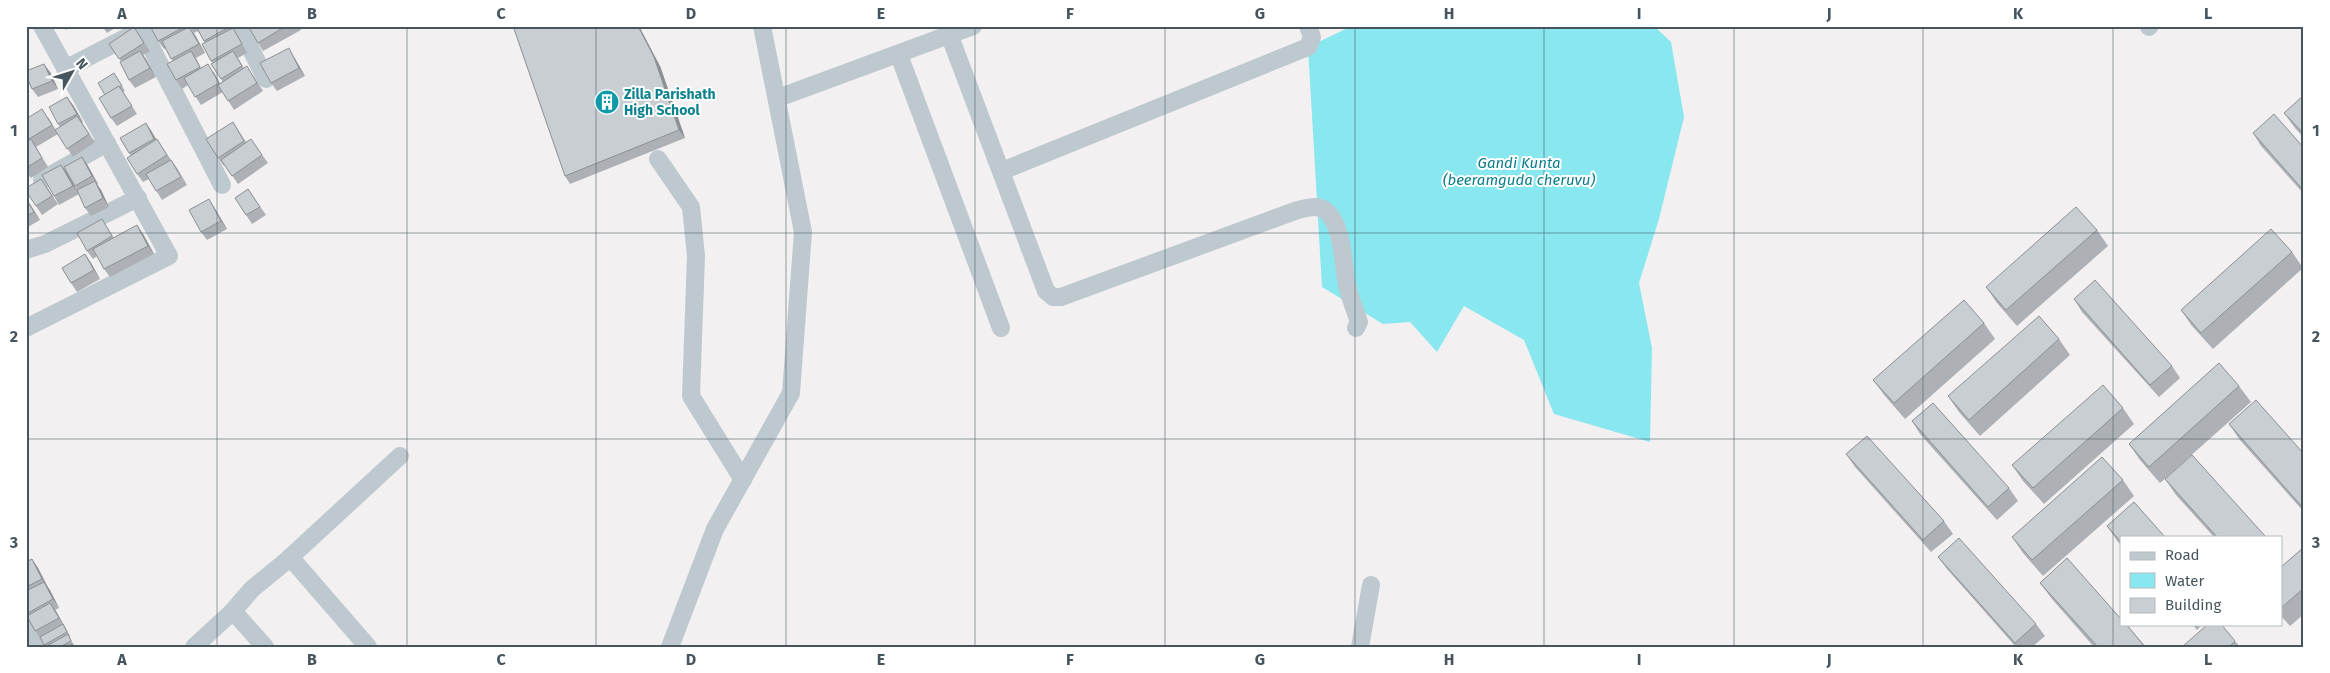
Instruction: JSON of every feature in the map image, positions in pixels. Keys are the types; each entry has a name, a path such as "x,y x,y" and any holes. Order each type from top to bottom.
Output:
{"street":[{"path":"26,328 169,256 42,26"},
{"path":"239,26 266,79"},
{"path":"670,647 715,529 791,393 802,232 778,98 762,26"},
{"path":"778,98 899,55 948,31 973,26"},
{"path":"1002,171 1308,48 1312,37 1308,26"},
{"path":"65,69 143,27 222,185"},
{"path":"948,31 1046,291 1053,297 1061,297 1295,211 1319,208 1325,211 1332,220 1338,237 1345,261 1348,286 1359,322 1356,328"},
{"path":"899,55 1001,328"},
{"path":"61,101 78,91"},
{"path":"27,189 107,144"},
{"path":"658,159 691,207 696,256 691,396 743,480"},
{"path":"26,250 45,244 138,198"},
{"path":"194,647 233,611 252,588 290,557 400,456"},
{"path":"290,557 368,647"},
{"path":"1360,647 1371,585"},
{"path":"233,611 265,647"},
{"path":"26,626 38,647"}],"water":[{"name":"Gandi Kunta (beeramguda cheruvu)","path":"1352,26 1654,26 1671,42 1684,117 1659,219 1639,283 1652,348 1650,442 1554,414 1524,340 1464,306 1437,352 1410,322 1383,324 1322,287 1308,47"}],"building":[{"path":"150,26 183,26 184,27 158,41"},
{"path":"196,26 228,26 229,27 204,41"},
{"path":"248,26 286,26 258,43"},
{"name":"Zilla Parishath High School","path":"513,26 638,26 654,57 679,130 565,176"},
{"path":"134,27 144,43 119,59 109,44"},
{"path":"189,27 199,44 171,59 162,41"},
{"path":"233,28 242,44 211,61 202,44"},
{"path":"289,48 299,68 271,83 260,63"},
{"path":"140,51 150,68 129,80 120,62"},
{"path":"191,51 200,67 176,80 167,64"},
{"path":"233,51 242,66 221,79 211,64"},
{"path":"44,64 52,81 32,89 26,71"},
{"path":"208,64 219,83 195,97 184,78"},
{"path":"247,66 257,83 228,101 218,85"},
{"path":"114,73 122,86 105,95 98,83"},
{"path":"119,86 132,106 111,118 99,98"},
{"path":"2304,95 2304,134 2284,113"},
{"path":"67,97 77,114 58,124 49,107"},
{"path":"42,109 52,125 29,139 26,135 26,119"},
{"path":"2274,114 2304,148 2304,191 2253,133"},
{"path":"77,116 89,134 67,149 55,130"},
{"path":"233,122 244,141 218,158 206,139"},
{"path":"146,123 154,139 129,153 120,138"},
{"path":"31,139 42,158 26,168 26,142"},
{"path":"157,139 167,155 137,174 127,158"},
{"path":"251,139 262,155 232,176 221,160"},
{"path":"82,157 92,176 75,186 64,167"},
{"path":"171,160 181,177 156,191 146,174"},
{"path":"61,165 73,186 54,196 42,175"},
{"path":"41,179 52,196 36,206 26,188"},
{"path":"95,181 103,198 85,208 77,190"},
{"path":"248,189 260,207 246,215 235,198"},
{"path":"26,199 34,212 26,216"},
{"path":"209,199 221,221 201,232 189,210"},
{"path":"2076,207 2097,230 2006,310 1986,287"},
{"path":"102,219 112,236 87,251 77,233"},
{"path":"137,225 148,246 104,269 93,249"},
{"path":"2271,229 2292,252 2201,333 2181,310"},
{"path":"85,254 94,270 71,283 62,268"},
{"path":"2095,280 2172,366 2150,385 2074,299"},
{"path":"1964,300 1984,323 1894,403 1873,380"},
{"path":"2039,316 2059,339 1969,420 1948,396"},
{"path":"2219,363 2239,386 2149,467 2129,444"},
{"path":"2103,385 2123,408 2033,488 2012,465"},
{"path":"2256,400 2304,454 2304,509 2229,424"},
{"path":"1933,403 2009,488 1988,507 1912,421"},
{"path":"1867,436 1944,521 1923,540 1846,454"},
{"path":"2192,455 2265,536 2216,536 2165,479"},
{"path":"2102,457 2123,480 2032,560 2012,537"},
{"path":"2134,502 2164,536 2120,536 2120,541 2107,526"},
{"path":"1959,538 2036,624 2015,643 1938,557"},
{"path":"2304,547 2304,588 2282,607 2282,566"},
{"path":"2067,558 2120,618 2120,626 2128,626 2145,647 2098,647 2040,583"},
{"path":"32,559 42,579 26,587 26,562"},
{"path":"44,582 53,599 26,614 26,591"},
{"path":"50,603 59,618 35,631 27,616"},
{"path":"63,624 67,632 44,645 40,637"},
{"path":"2206,626 2223,626 2235,641 2229,647 2182,647"},
{"path":"68,634 71,641 60,647 45,647"}],"place":[{"name":"Zilla Parishath High School","path":"607,102"}]}
